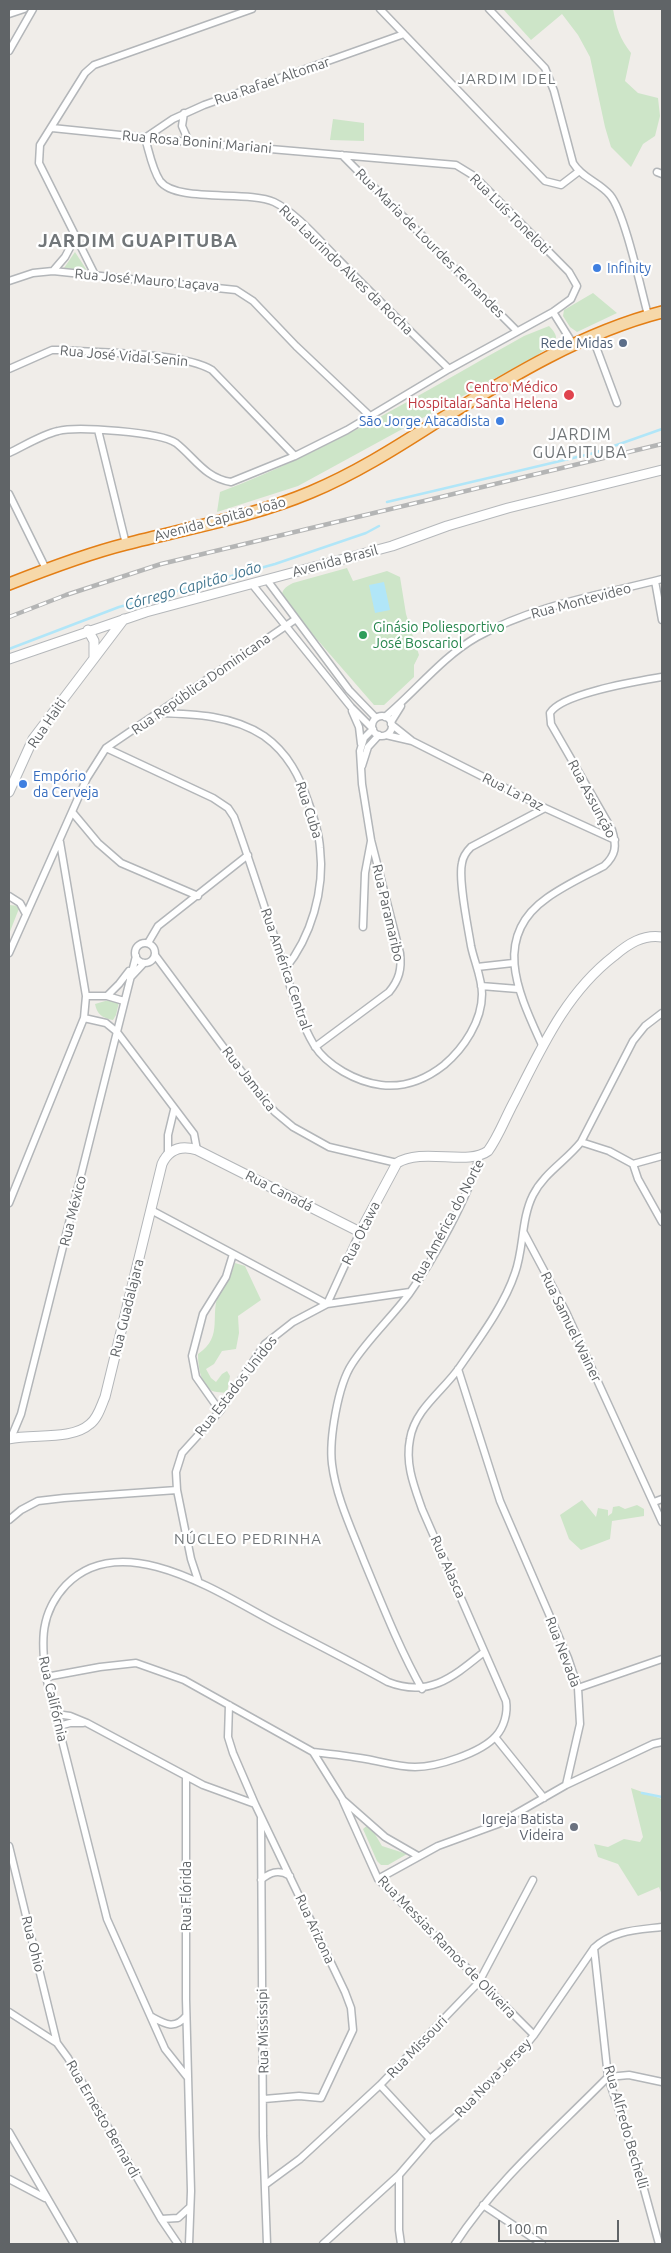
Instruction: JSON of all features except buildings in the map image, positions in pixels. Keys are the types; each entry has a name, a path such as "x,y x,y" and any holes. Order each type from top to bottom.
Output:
{"highway":[{"name":"Avenida Capitão João","path":"9,584 126,544 254,513 312,492 354,472 494,387 573,344 625,322 662,312"}],"street":[{"path":"9,14 24,9"},
{"path":"9,51 33,9"},
{"path":"95,275 74,238 38,163 40,145 85,73 94,65 252,9"},
{"path":"380,9 545,181 561,185 578,172"},
{"path":"489,9 545,68 554,91 573,163 578,172 603,189 616,205 648,315"},
{"name":"Rua Rafael Altomar","path":"145,138 184,113 204,104 404,34"},
{"path":"184,113 182,126 189,142"},
{"name":"Rua Rosa Bonini Mariani","path":"52,128 189,142 342,154"},
{"name":"Rua Laurindo Alves da Rocha","path":"145,138 157,176 168,187 194,193 264,198 280,204 449,369"},
{"name":"Rua Luís Toneloti","path":"342,154 445,163 465,169 568,272 577,286 570,299 553,312"},
{"name":"Rua Maria de Lourdes Fernandes","path":"342,154 517,331"},
{"path":"53,271 65,257 74,238"},
{"name":"Rua José Mauro Laçava","path":"9,282 33,273 53,271 236,290 253,301 296,346 370,417"},
{"path":"9,453 58,431 79,428 159,436 169,439 208,474 231,482 295,456 370,417 449,369 553,312 573,344"},
{"path":"592,336 617,403"},
{"name":"Rua José Vidal Senin","path":"9,369 52,350 161,357 202,364 212,370 295,456"},
{"path":"98,430 126,544"},
{"name":"Avenida Brasil","path":"9,659 124,619 392,546 508,508 662,470"},
{"path":"9,494 46,570"},
{"path":"267,580 349,690 376,718"},
{"path":"659,580 662,620"},
{"name":"Rua Montevideo","path":"385,717 452,655 492,630 560,604 659,580"},
{"path":"252,584 351,707 372,728 383,735 391,730 391,723 385,717 376,718"},
{"name":"Rua Haiti","path":"9,792 33,739 124,619"},
{"name":"Rua República Dominicana","path":"106,748 296,619"},
{"path":"88,630 91,632 94,641 94,658"},
{"name":"Rua Assunção","path":"542,1046 518,989 513,963 518,936 531,912 546,898 608,862 616,849 612,830 551,724 550,713 564,701 600,690 662,677"},
{"name":"Rua Montevideo","path":"391,723 406,699"},
{"name":"Rua Paramaribo","path":"315,1047 389,992 400,976 400,953 371,840 359,756 361,744 359,727 351,707"},
{"name":"Rua Cuba","path":"158,713 225,718 242,724 263,736 280,749 304,786 320,847 321,865 318,895 303,944 285,969"},
{"path":"361,744 372,728 376,718"},
{"name":"Rua La Paz","path":"391,723 412,741 544,808 615,840"},
{"name":"Rua Paramaribo","path":"361,769 368,748 383,735"},
{"name":"Rua La Paz","path":"383,735 412,741"},
{"path":"9,953 87,778 106,748"},
{"name":"Rua América Central","path":"106,748 222,803 234,817 285,969 315,1047 331,1062 351,1076 363,1081 392,1086 418,1081 438,1069 462,1046 477,1019 481,1005 481,986 471,945 462,879 464,857 471,847 544,808"},
{"path":"72,813 98,843 120,863 198,896"},
{"path":"363,927 366,873 371,840"},
{"path":"9,1203 84,1018 86,996 60,842"},
{"path":"165,968 146,962 136,956 138,946 148,944 158,926 248,855"},
{"path":"9,896 20,903 26,914"},
{"path":"20,903 33,900"},
{"name":"Rua América do Norte","path":"422,1689 392,1629 339,1494 332,1464 336,1415 343,1384 350,1366 410,1292 449,1225 472,1180 479,1156 492,1146 542,1046 568,1003 602,965 633,942 650,936 662,937"},
{"path":"146,962 155,954 153,948 148,944"},
{"name":"Rua Jamaica","path":"155,954 253,1086 275,1112 293,1127 329,1147 397,1163 402,1159 425,1156 479,1156"},
{"name":"Rua México","path":"10,1438 22,1414 136,956"},
{"name":"Rua México","path":"130,979 146,962"},
{"path":"477,967 513,963"},
{"path":"107,996 120,984 132,968"},
{"path":"481,986 518,989"},
{"path":"86,996 107,996 124,1001"},
{"path":"524,1233 529,1204 538,1187 544,1179 572,1154 581,1142 633,1041 645,1026 662,1013"},
{"path":"84,1018 106,1023 117,1032 174,1110 194,1134 197,1150"},
{"name":"Rua Guadalajara","path":"10,1438 73,1432 91,1424 99,1413 119,1342 162,1164 168,1153 168,1135 174,1110"},
{"path":"581,1142 610,1151 633,1164 638,1179 662,1222"},
{"name":"Rua Canadá","path":"168,1153 185,1147 197,1150 360,1232"},
{"path":"633,1164 662,1156"},
{"name":"Rua Otawa","path":"327,1304 360,1232 397,1163"},
{"path":"151,1210 327,1304"},
{"name":"Rua Alasca","path":"495,1737 506,1717 506,1701 422,1509 409,1470 410,1438 416,1422 426,1407 458,1369 505,1297 516,1272 524,1233"},
{"name":"Rua Samuel Wainer","path":"524,1233 566,1312 662,1522"},
{"path":"220,1411 196,1376 192,1356 203,1314 226,1277 233,1254"},
{"name":"Rua Estados Unidos","path":"198,1580 190,1559 177,1490 176,1472 182,1453 220,1411 265,1344 293,1322 327,1304 410,1292"},
{"name":"Rua Nevada","path":"458,1369 500,1501 568,1658 578,1688 580,1724 566,1785"},
{"path":"9,1520 21,1510 38,1502 72,1497 177,1490"},
{"path":"654,1502 662,1499"},
{"name":"Rua Califórnia","path":"188,2078 165,2049 107,1919 46,1677 42,1648 46,1621 60,1592 83,1572 112,1562 150,1565 198,1580 388,1682 407,1688 422,1689"},
{"path":"422,1689 449,1678 484,1652"},
{"path":"578,1688 662,1658"},
{"path":"46,1677 100,1667 136,1663 184,1680 313,1752 417,1767 438,1764 476,1750 495,1737 544,1798"},
{"name":"Rua Arizona","path":"229,1705 228,1737 255,1804 345,1992 351,2008 353,2030 321,2098 299,2096 264,2099"},
{"path":"56,1714 70,1716 87,1723 203,1785 255,1804"},
{"path":"59,1726 70,1723 87,1723"},
{"path":"378,1879 438,1846 498,1824 566,1785 653,1744 662,1742"},
{"path":"313,1752 343,1800 385,1837 418,1856"},
{"name":"Rua Flórida","path":"186,1776 186,2016 191,2207 190,2244"},
{"name":"Rua Messias Ramos de Oliveira","path":"343,1800 378,1879 534,2035"},
{"name":"Rua Mississipi","path":"261,1817 267,2244"},
{"name":"Rua Ohio","path":"9,1846 57,2043"},
{"path":"261,1880 274,1872 285,1873 291,1877"},
{"name":"Rua Missouri","path":"266,2184 300,2158 380,2085 479,1982 532,1880"},
{"name":"Rua Nova Jersey","path":"322,2244 399,2175 430,2139 490,2083 534,2035 594,1948 609,1936 662,1927"},
{"name":"Rua Alfredo Bechelli","path":"594,1948 608,2077 639,2171 659,2244"},
{"name":"Rua Ernesto Bernardi","path":"9,2012 57,2043 68,2058 161,2219 178,2244"},
{"path":"152,2017 170,2025 179,2024 186,2016"},
{"path":"455,2244 483,2205 608,2077 629,2075 662,2082"},
{"path":"380,2085 430,2139"},
{"path":"9,2132 74,2244"},
{"path":"399,2175 398,2230 400,2244"},
{"path":"9,2179 46,2198"},
{"path":"483,2205 542,2244"},
{"path":"161,2219 178,2218 191,2207"}],"green space":[{"path":"503,9 613,9 619,33 631,53 625,81 638,93 658,98 660,116 655,136 643,144 631,167 611,147 590,57 578,35 562,14 531,40"},
{"path":"333,119 364,123 364,141 330,140"},
{"path":"75,252 88,272 64,268"},
{"path":"593,293 617,313 577,332 570,327 563,316 564,310"},
{"path":"549,326 556,336 556,340 554,344 536,356 298,486 217,512 220,492 260,476 337,440 524,336"},
{"name":"Ginásio Poliesportivo José Boscariol","path":"347,568 353,581 387,571 400,577 406,614 419,655 414,665 414,677 384,705 374,705 282,599 284,589 293,583"},
{"path":"9,905 20,906 9,934"},
{"path":"112,999 119,1002 113,1020 101,1015 95,1004"},
{"path":"235,1263 245,1266 261,1300 238,1316 239,1333 236,1349 222,1351 214,1364 206,1369 211,1378 216,1382 227,1371 230,1376 227,1393 217,1392 210,1390 201,1377 198,1354 211,1340 214,1332 217,1300"},
{"path":"582,1500 596,1517 598,1508 608,1510 608,1516 612,1513 613,1507 619,1506 625,1509 637,1505 644,1509 644,1516 612,1521 610,1539 581,1550 569,1539 560,1515"},
{"path":"631,1788 662,1799 662,1895 659,1887 638,1896 618,1864 598,1857 594,1844 608,1847 624,1839 640,1842 643,1837"},
{"path":"369,1824 382,1846 407,1854 388,1865 381,1865 377,1861 363,1829"}],"water":[{"path":"384,582 390,610 375,613 369,585"}],"waterway":[{"name":"Córrego Capitão João","path":"387,502 594,453 662,429"},
{"name":"Córrego Capitão João","path":"9,649 119,607 275,564 366,533 379,526"},
{"path":"642,1793 662,1797"}],"railway":[{"path":"9,617 66,595 161,564 662,444"}],"place":[{"name":"Infinity","path":"597,268"},
{"name":"Rede Midas","path":"623,343"},
{"name":"Centro Médico Hospitalar Santa Helena","path":"569,395"},
{"name":"São Jorge Atacadista","path":"500,421"},
{"name":"Ginásio Poliesportivo José Boscariol","path":"363,635"},
{"name":"Empório da Cerveja","path":"23,784"},
{"name":"Igreja Batista Videira","path":"574,1827"}],"district":[{"name":"JARDIM IDEL","path":"507,79"},
{"name":"JARDIM GUAPITUBA","path":"138,241"},
{"name":"JARDIM GUAPITUBA","path":"580,444"},
{"name":"NÚCLEO PEDRINHA","path":"248,1539"}]}
